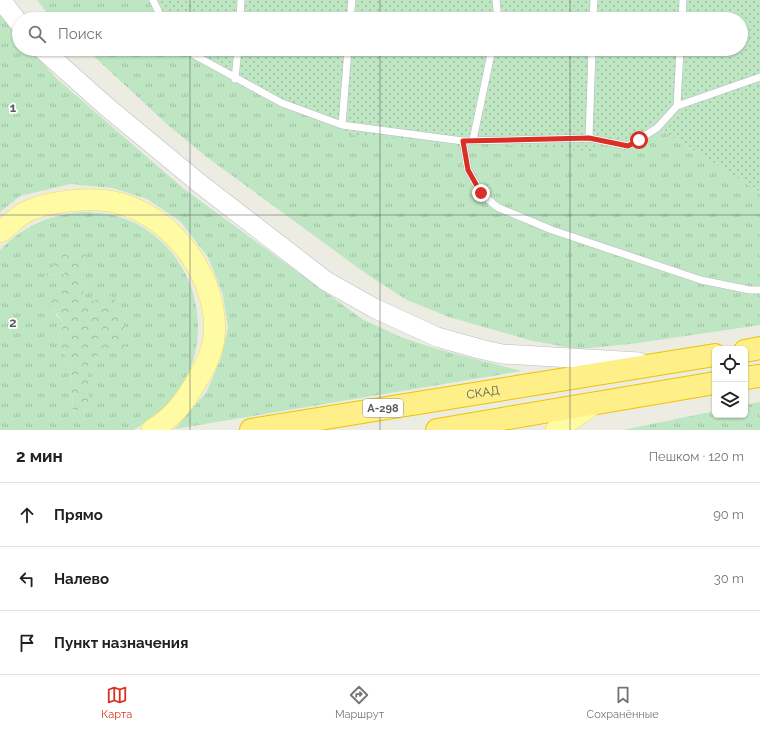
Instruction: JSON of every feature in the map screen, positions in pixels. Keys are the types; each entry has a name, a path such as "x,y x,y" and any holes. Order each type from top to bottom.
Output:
{"highway":[{"path":"748,350 760,348"},
{"name":"СКАД","path":"251,430 712,355"},
{"path":"748,378 760,376"},
{"path":"437,430 712,384"}],"main road":[{"path":"0,232 22,214 50,205 75,200 118,202 144,213 165,226 195,263 206,285 213,308 214,338 205,368 188,395 169,420 152,430"},
{"path":"556,430 595,403"}],"street":[{"path":"1,0 12,14"},
{"path":"50,56 107,107 198,183 326,281 374,308 437,337 495,352 664,363"}],"lane":[{"path":"153,0 159,12"},
{"path":"240,12 241,0"},
{"path":"351,12 352,0"},
{"path":"496,0 497,12"},
{"path":"593,12 594,0"},
{"path":"682,12 683,0"},
{"path":"196,56 235,79 282,103 342,125 463,141 589,138 628,146 657,128 677,106 760,77"},
{"path":"235,79 237,56"},
{"path":"342,125 347,56"},
{"path":"473,140 491,56"},
{"path":"589,138 592,56"},
{"path":"677,106 680,56"},
{"path":"463,141 468,170 481,193 497,207 552,230 701,280 750,290 760,290"}],"green space":[{"path":"37,0 151,0 163,12 46,12"},
{"path":"151,0 760,0 760,192 658,128 591,151 351,135 223,73 206,56 748,56 748,12 163,12"},
{"path":"0,15 12,30 12,56 36,56 57,79 184,189 362,319 401,337 437,349 522,371 175,429 207,391 221,358 228,328 223,295 208,257 180,221 147,199 113,188 71,184 20,196 0,212"},
{"path":"94,56 206,56 223,73 658,128 760,192 760,325 631,344 578,349 533,341 449,317 407,300 368,275 208,158 169,126"},
{"path":"72,213 98,213 120,217 145,229 165,245 181,266 192,289 197,315 197,341 191,366 179,391 170,403 152,418 133,430 0,430 0,250 18,234 28,228 60,215","holes":["86,248 81,279 85,304 89,409 73,411 71,369 60,344 63,322 56,315 59,290 66,272 46,276 54,266"]},
{"path":"86,248 81,279 85,303 112,296 122,310 126,348 88,358 89,409 73,411 71,369 60,344 63,322 46,300 59,290 65,272 45,276 54,266 59,252"},
{"path":"760,402 760,430 623,430 712,412 712,418 748,418 748,404"}],"route":[{"path":"481,193 468,170 463,141 589,138 628,146 639,140"}]}
